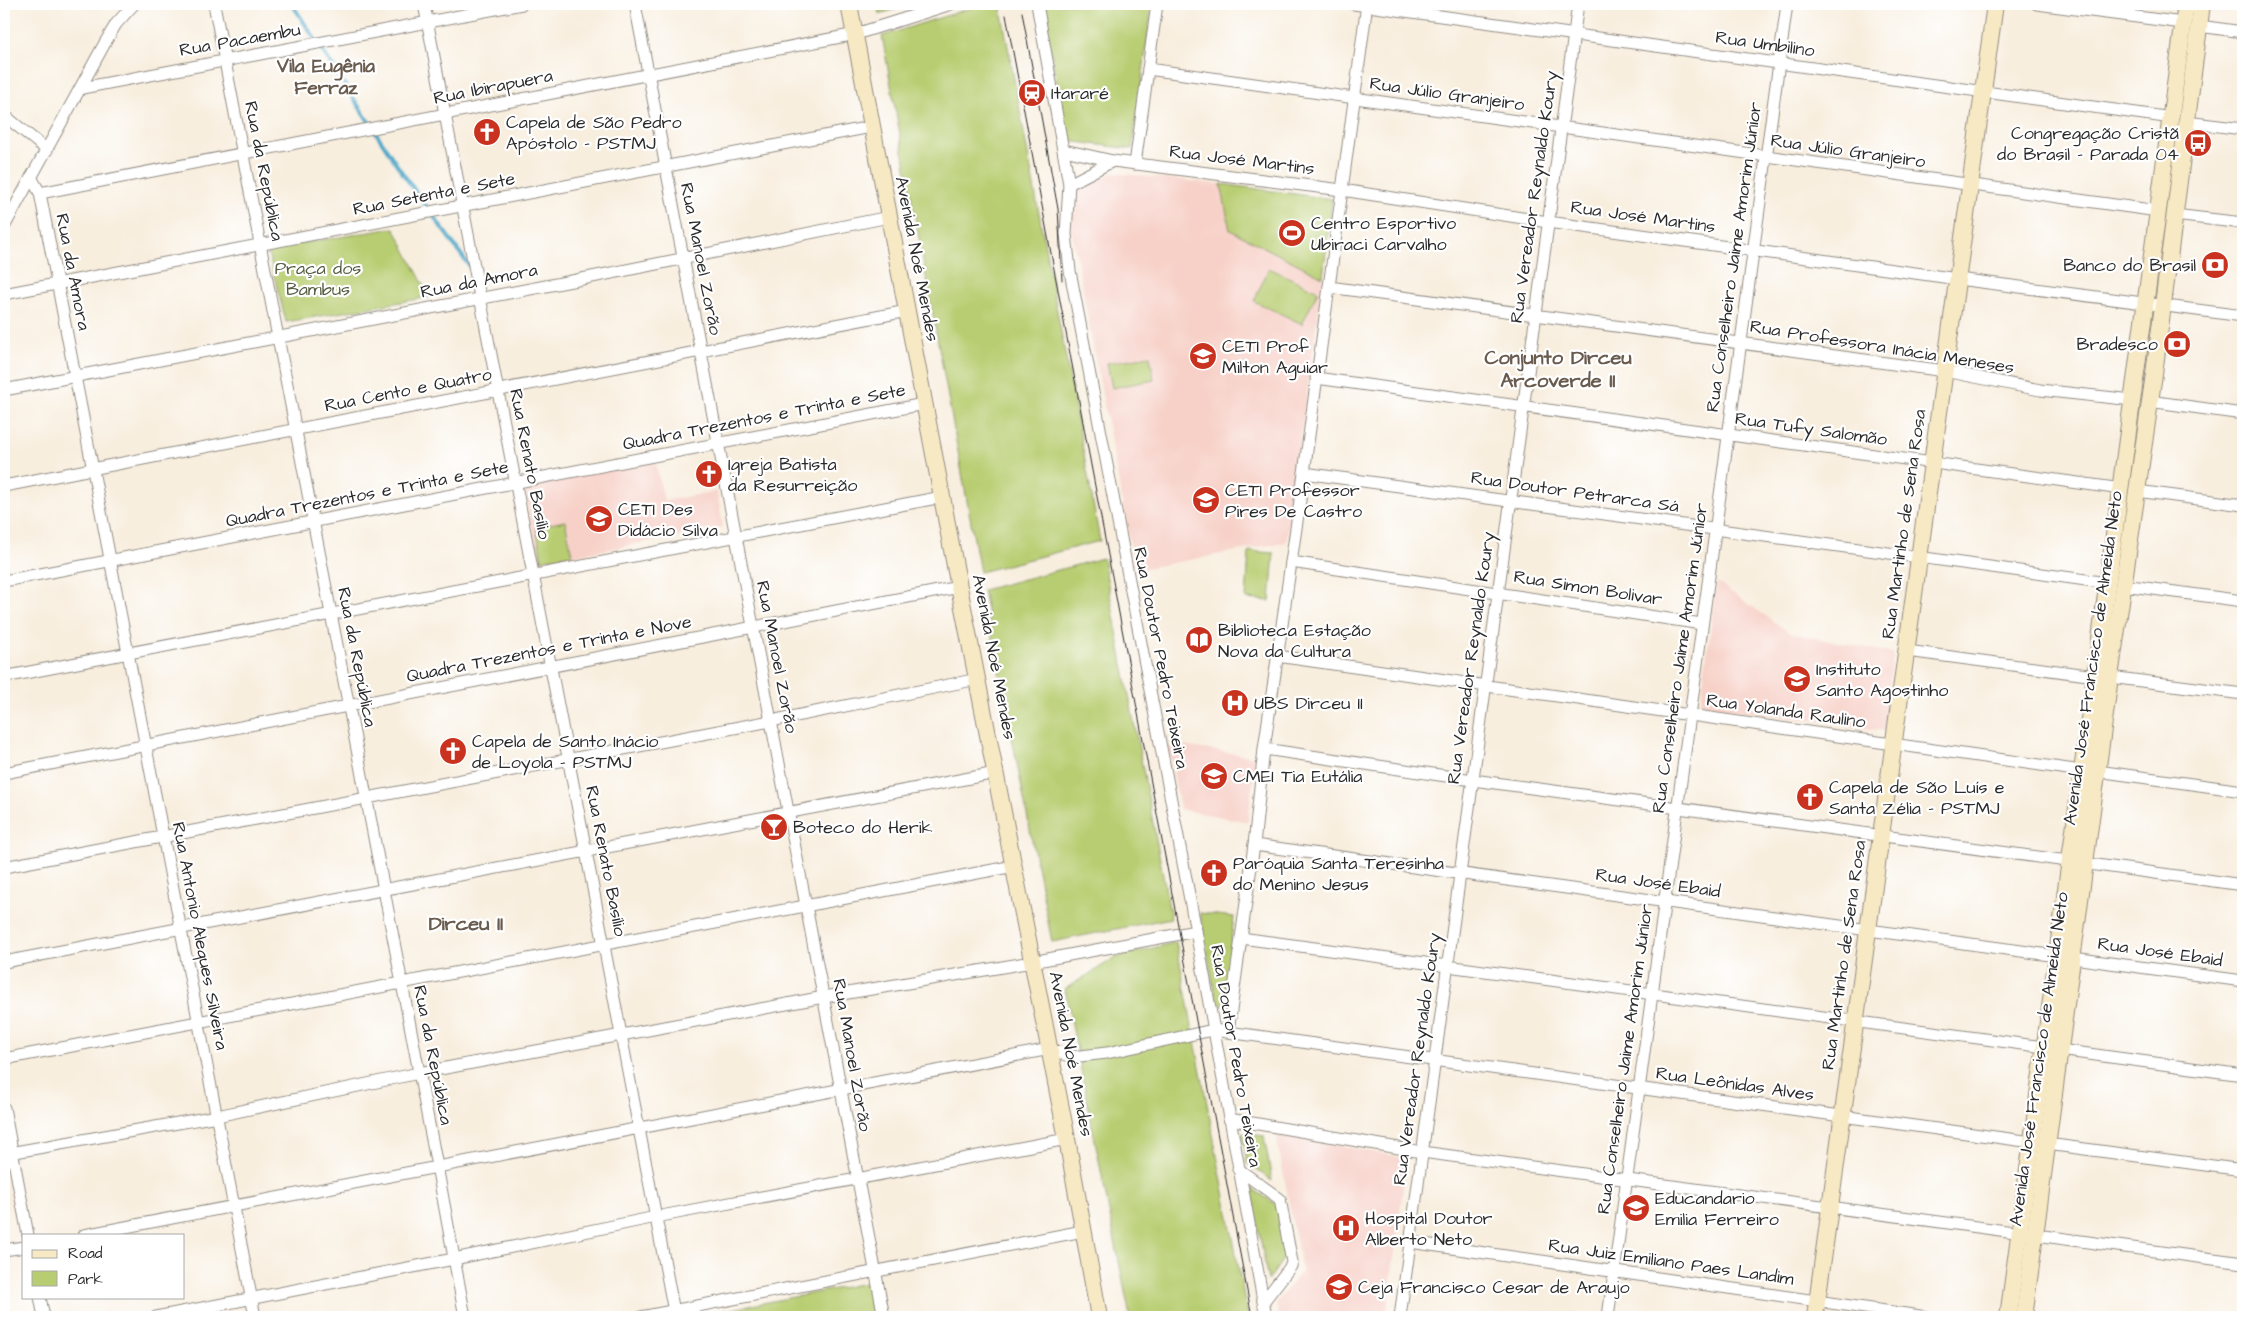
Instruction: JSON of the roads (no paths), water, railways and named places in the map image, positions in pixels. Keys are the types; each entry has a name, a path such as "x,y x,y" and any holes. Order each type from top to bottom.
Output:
{"main road":[{"name":"Avenida Noé Mendes","path":"849,4 959,587 1050,1049 1099,1317"},
{"name":"Rua Martinho de Sena Rosa","path":"1816,1309 1832,1206 1842,1116 1995,4"},
{"name":"Avenida José Francisco de Almeida Neto","path":"2154,304 2174,215 2179,120 2191,24 2186,4"},
{"name":"Avenida José Francisco de Almeida Neto","path":"2191,24 2202,4"},
{"name":"Avenida José Francisco de Almeida Neto","path":"2024,1317 2028,1234 2039,1143 2154,304 2158,212 2179,120"},
{"name":"Avenida José Francisco de Almeida Neto","path":"2008,1317 2028,1234"}],"street":[{"path":"4,227 116,24 134,4"},
{"name":"Rua da República","path":"214,4 437,1166 464,1317"},
{"name":"Rua Renato Basílio","path":"424,4 674,1314"},
{"name":"Rua Pacaembu","path":"82,88 522,4"},
{"name":"Rua Manoel Zorão","path":"635,4 884,1317"},
{"name":"Rua Ibirapuera","path":"40,193 856,34 951,4"},
{"name":"Rua Doutor Pedro Teixeira","path":"1037,4 1070,184 1066,234 1070,271 1196,931 1266,1317"},
{"path":"1135,164 1157,4"},
{"name":"Rua Umbilino","path":"1354,4 2243,129"},
{"name":"Rua Vereador Reynaldo Koury","path":"1400,1317 1578,4"},
{"name":"Rua Conselheiro Jaime Amorim Júnior","path":"1608,1317 1787,4"},
{"path":"2037,4 2243,32"},
{"path":"1228,1032 1254,845 1264,748 1304,473 1367,5"},
{"name":"Rua Júlio Granjeiro","path":"1148,68 2158,212"},
{"path":"4,115 47,150"},
{"name":"Rua Setenta e Sete","path":"4,294 872,127"},
{"name":"Rua José Martins","path":"1064,150 1113,161 1342,190 1548,222 1958,279 2243,316"},
{"path":"1070,184 1113,161"},
{"name":"Rua da Amora","path":"31,177 40,193 74,376"},
{"path":"2174,215 2243,223"},
{"name":"Rua da Amora","path":"4,390 682,259 889,217"},
{"name":"Rua Professora Inácia Meneses","path":"1329,287 1944,371 2040,390 2142,400 2243,414"},
{"name":"Rua Cento e Quatro","path":"4,486 498,389 907,312"},
{"name":"Rua Antonio Aleques Silveira","path":"74,376 255,1317"},
{"name":"Rua Tufy Salomão","path":"1316,378 1728,436 2243,505"},
{"name":"Quadra Trezentos e Trinta e Sete","path":"4,581 924,404"},
{"name":"Rua Doutor Petrarca Sá","path":"1304,473 2243,601"},
{"path":"4,677 942,497"},
{"name":"Rua Simon Bolivar","path":"1291,562 1702,624"},
{"name":"Quadra Trezentos e Trinta e Nove","path":"4,773 959,587"},
{"path":"1907,651 2243,694"},
{"name":"Rua Yolanda Raulino","path":"1277,656 1485,687 2243,791"},
{"path":"4,867 978,680"},
{"path":"1264,748 1473,780 2243,885"},
{"path":"4,962 996,773"},
{"name":"Rua José Ebaid","path":"1254,845 2243,981"},
{"path":"4,1059 1014,866"},
{"path":"8,1153 217,1116 419,1074 824,997 1032,962 1196,931"},
{"path":"1241,938 2243,1075"},
{"name":"Rua Leônidas Alves","path":"1050,1049 1071,1057 1107,1053 1213,1030 2243,1170"},
{"path":"89,1234 1050,1049"},
{"path":"4,1108 8,1153 28,1234"},
{"path":"1229,1119 1422,1152 2243,1263"},
{"path":"156,1317 252,1300 656,1217 1067,1139"},
{"path":"1238,1169 1280,1199 1292,1255 1291,1266 1263,1302"},
{"path":"641,1317 674,1314 875,1271 1083,1232"},
{"name":"Rua Juiz Emiliano Paes Landim","path":"1410,1242 1614,1272 1816,1309 1927,1317"},
{"path":"4,1250 22,1247"},
{"path":"40,1298 44,1317"}],"waterway":[{"path":"292,4 401,171 470,267"}],"tram line":[{"path":"1022,12 1058,209 1062,280"},
{"path":"1006,15 1252,1317"}],"place":[{"name":"Itararé","path":"1032,93"},
{"name":"Capela de São Pedro Apóstolo - PSTMJ","path":"487,132"},
{"name":"Congregação Cristã do Brasil - Parada 04","path":"2198,143"},
{"name":"Centro Esportivo Ubiraci Carvalho","path":"1292,233"},
{"name":"Banco do Brasil","path":"2215,265"},
{"name":"Bradesco","path":"2177,344"},
{"name":"CETI Prof Milton Aguiar","path":"1203,356"},
{"name":"Igreja Batista da Resurreição","path":"709,474"},
{"name":"CETI Professor Pires De Castro","path":"1206,500"},
{"name":"CETI Des Didácio Silva","path":"599,519"},
{"name":"Biblioteca Estação Nova da Cultura","path":"1199,640"},
{"name":"Instituto Santo Agostinho","path":"1797,679"},
{"name":"UBS Dirceu II","path":"1235,703"},
{"name":"Capela de Santo Inácio de Loyola - PSTMJ","path":"453,751"},
{"name":"CMEI Tia Eutália","path":"1214,776"},
{"name":"Capela de São Luís e Santa Zélia - PSTMJ","path":"1810,797"},
{"name":"Boteco do Herik","path":"774,827"},
{"name":"Paróquia Santa Teresinha do Menino Jesus","path":"1214,873"},
{"name":"Educandario Emilia Ferreiro","path":"1636,1208"},
{"name":"Hospital Doutor Alberto Neto","path":"1346,1228"},
{"name":"Ceja Francisco Cesar de Araujo","path":"1339,1287"}],"district":[{"name":"Vila Eugênia Ferraz","path":"326,77"},
{"name":"Conjunto Dirceu Arcoverde II","path":"1558,370"},
{"name":"Dirceu II","path":"466,924"}],"park label":[{"name":"Praça dos Bambus","path":"318,278"}]}
